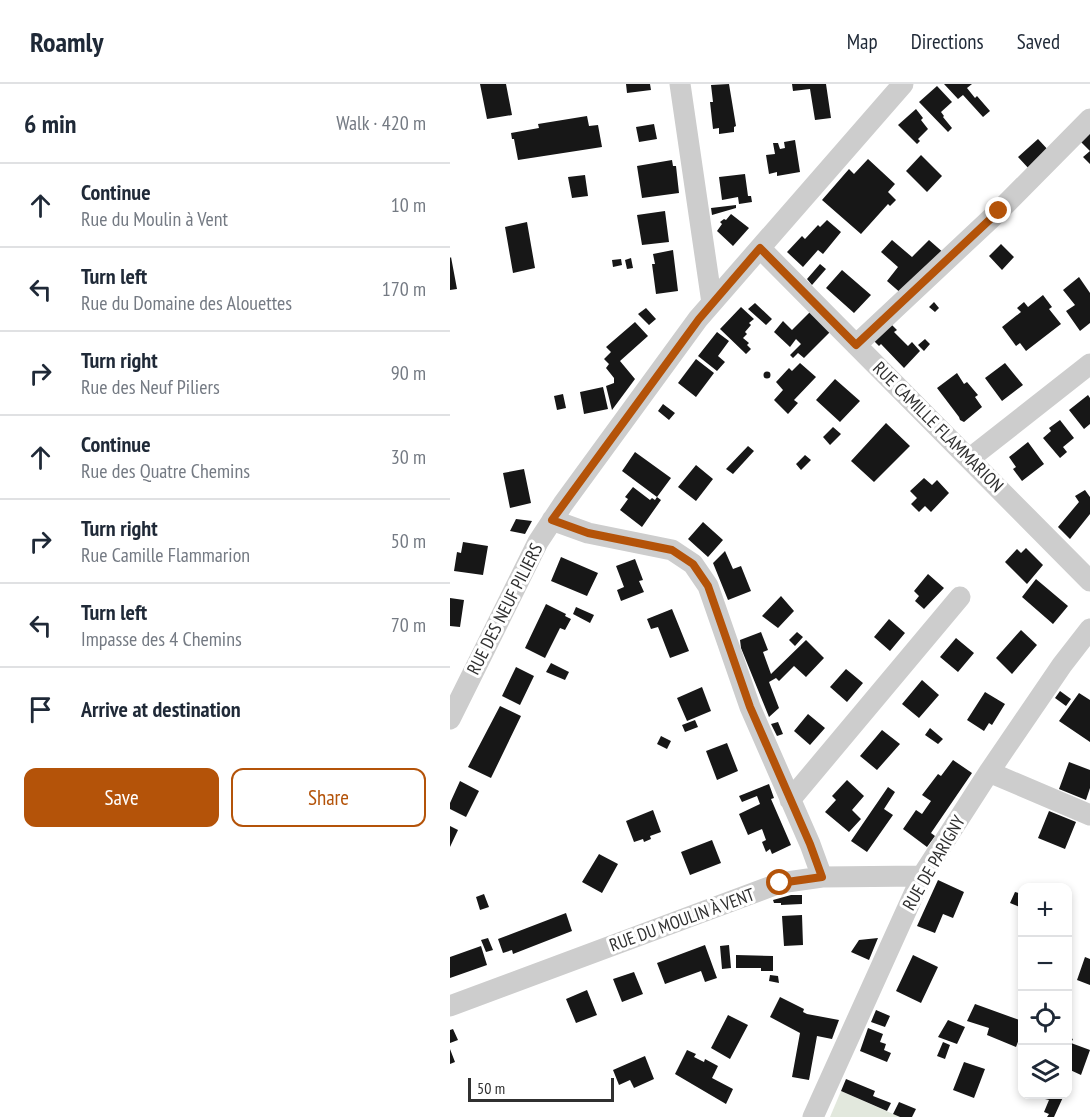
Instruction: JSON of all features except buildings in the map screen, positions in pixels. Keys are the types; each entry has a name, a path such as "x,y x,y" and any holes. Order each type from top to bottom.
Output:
{"street":[{"path":"680,84 712,303"},
{"name":"RUE DES NEUF PILIERS","path":"450,719 538,542 552,520 712,303 903,84"},
{"path":"856,345 999,211 1090,119"},
{"name":"RUE CAMILLE FLAMMARION","path":"760,248 1090,581"},
{"path":"969,459 1090,364"},
{"path":"552,520 588,533 672,550 693,564 708,586 750,707 810,844 822,877"},
{"path":"790,800 960,597"},
{"name":"RUE DE PARIGNY","path":"813,1117 922,876 989,772 1062,665 1090,629"},
{"path":"989,772 1090,814"},
{"name":"RUE DU MOULIN À VENT","path":"450,1006 780,883 822,877 922,876"}],"shaded area":[{"path":"841,1091 900,1117 830,1117"}],"route":[{"path":"780,883 822,877 810,844 750,707 708,586 702,575 693,564 672,550 588,533 552,520 699,319 760,248 856,345 999,211"}]}
